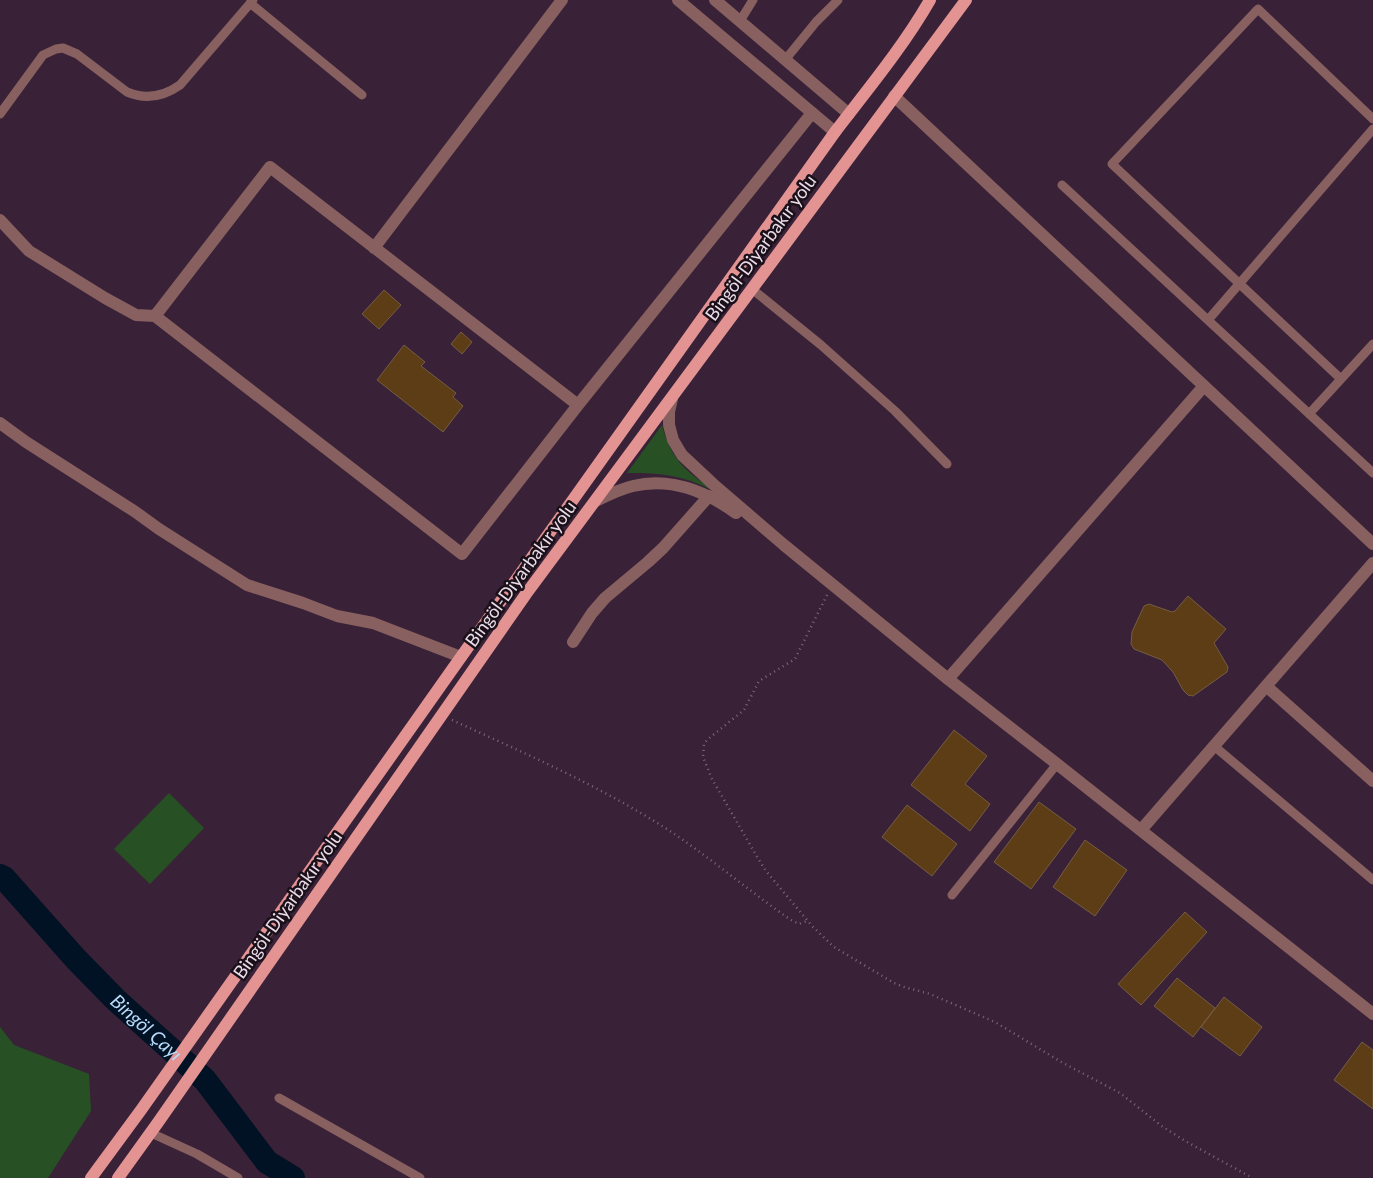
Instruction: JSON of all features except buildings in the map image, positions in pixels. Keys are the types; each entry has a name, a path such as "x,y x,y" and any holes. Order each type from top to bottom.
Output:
{"main road":[{"name":"Bingöl-Diyarbakır yolu","path":"91,1178 835,132 912,29 930,0"},
{"name":"Bingöl-Diyarbakır yolu","path":"118,1178 526,594 966,0"}],"street":[{"path":"374,248 562,0"},
{"path":"678,0 835,132"},
{"path":"715,0 849,114"},
{"path":"894,96 1373,544"},
{"path":"0,220 29,251 136,315 155,316 462,554 578,405 812,113"},
{"path":"155,316 270,167 578,405"},
{"path":"948,679 1204,386"},
{"path":"672,399 669,425 673,440 682,455 784,545 948,679 1373,1014"},
{"path":"0,423 159,529 248,585 337,616 373,623 461,657"},
{"path":"596,501 619,490 634,486 666,483 684,486 724,504 784,545"},
{"path":"573,642 592,613 605,598 663,548 708,496"},
{"path":"1141,830 1373,563"},
{"path":"1266,686 1373,781"}],"lane":[{"path":"740,21 753,0"},
{"path":"785,60 816,22 838,0"},
{"path":"0,114 43,55 63,48 77,54 126,92 134,96 150,97 166,94 180,85 252,1 362,95"},
{"path":"1341,379 1112,164 1258,9 1373,119"},
{"path":"1208,320 1373,129"},
{"path":"1062,185 1373,473"},
{"path":"752,290 821,345 895,411 948,464"},
{"path":"1309,414 1373,344"},
{"path":"1214,746 1373,880"},
{"path":"952,895 1057,764"},
{"path":"279,1098 420,1178"},
{"path":"150,1133 197,1154 238,1178"}],"path":[{"path":"832,585 795,659 759,681 744,710 704,744 703,757 712,779 766,871 807,920 834,947 904,987 930,994 995,1022 1063,1063 1120,1093 1187,1142 1249,1176"},
{"path":"442,715 542,761 627,805 693,847 791,920 799,924 807,920"}],"green space":[{"path":"662,425 675,457 689,472 716,492 673,476 627,473"},
{"path":"169,793 204,828 150,884 114,849"},
{"path":"0,1027 14,1045 89,1074 91,1111 48,1178 0,1178"}],"waterway":[{"name":"Bingöl Çayı","path":"0,876 4,878 75,958 116,1000 205,1080 267,1162 293,1178"}]}
